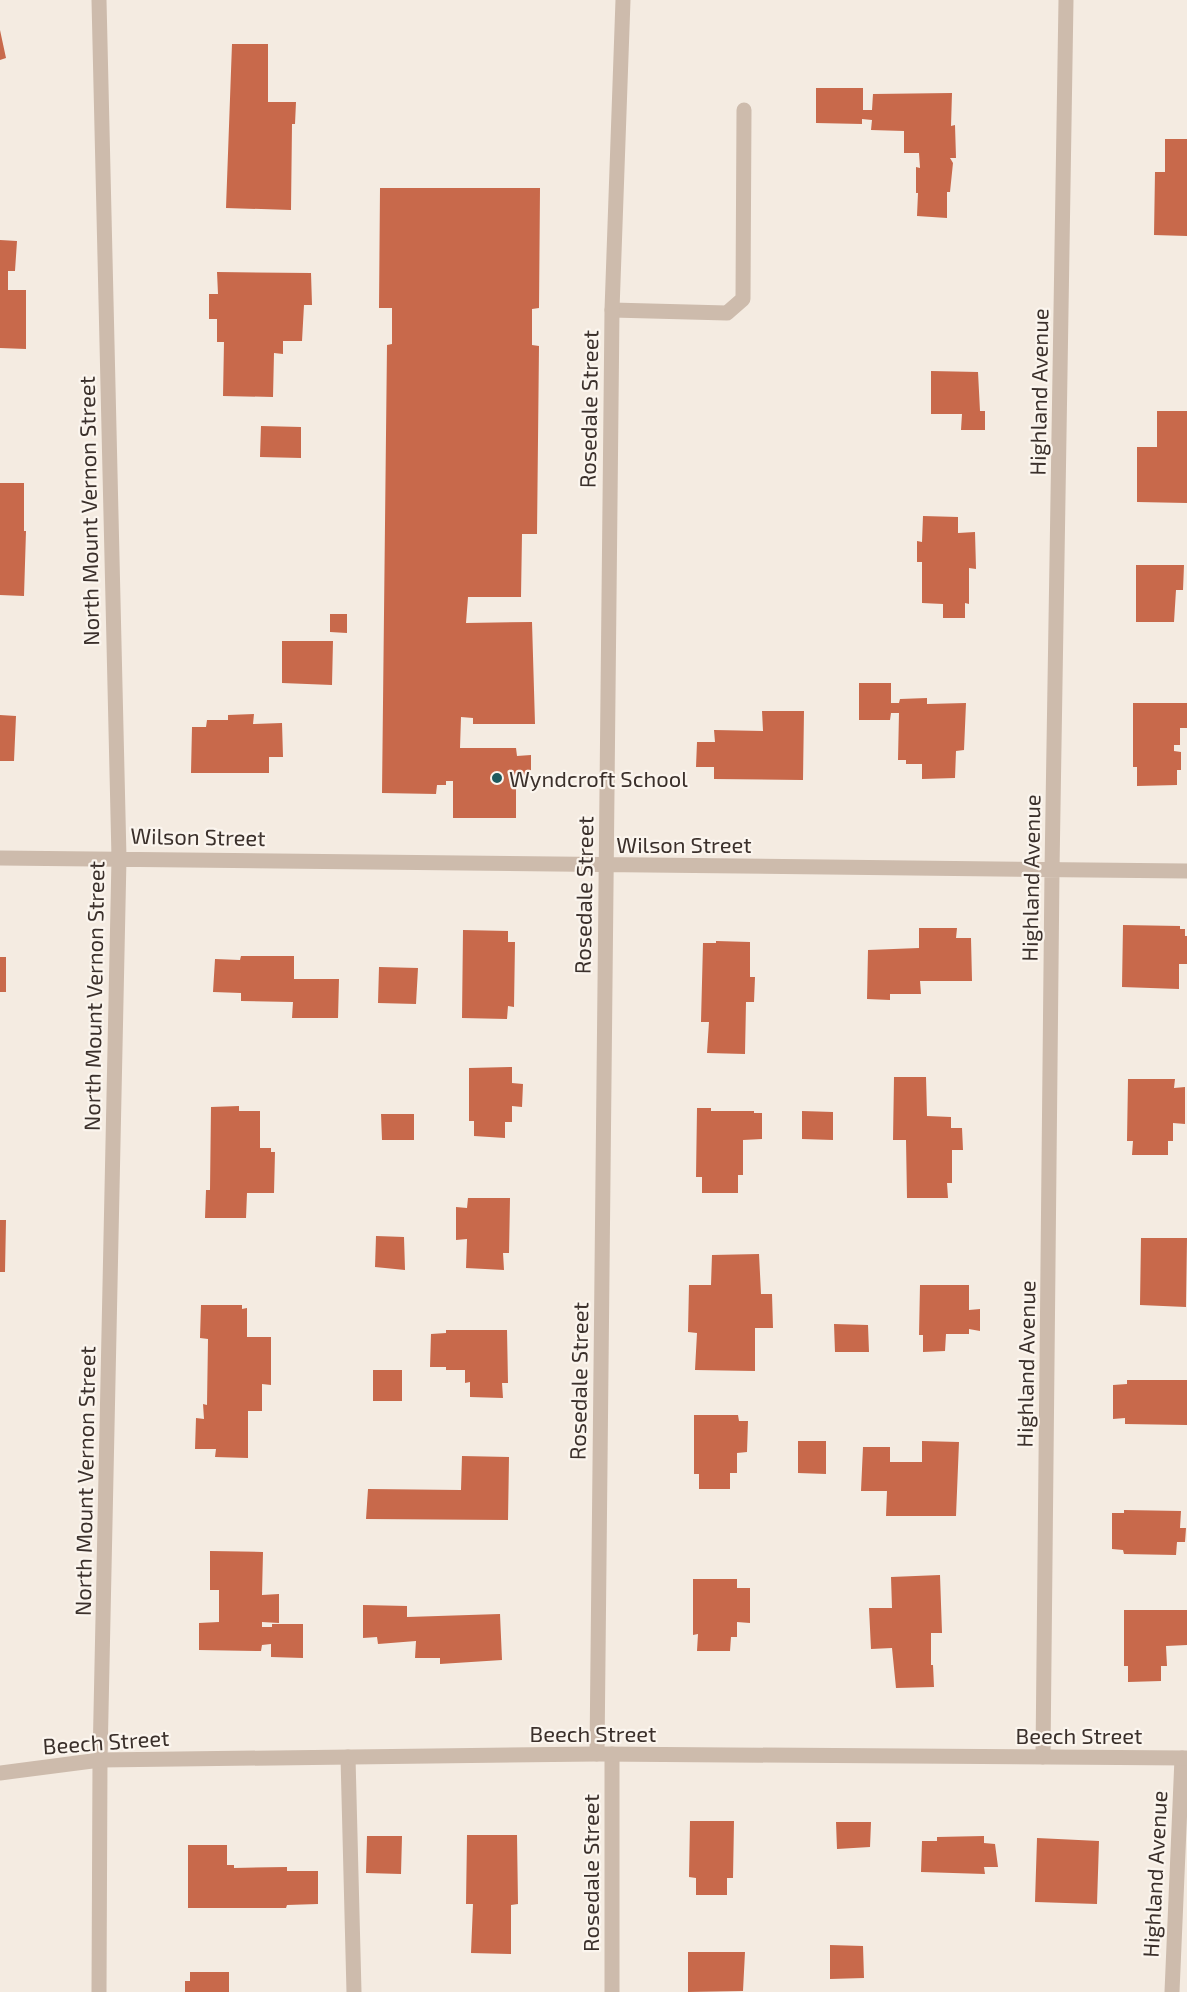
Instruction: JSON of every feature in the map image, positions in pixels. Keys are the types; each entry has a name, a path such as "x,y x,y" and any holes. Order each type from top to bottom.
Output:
{"street":[{"name":"North Mount Vernon Street","path":"99,0 119,858 100,1760 99,1992"},
{"name":"Rosedale Street","path":"612,1992 604,1754 606,866 612,310 623,0"},
{"name":"Highland Avenue","path":"1043,1757 1052,870 1065,0"},
{"path":"612,310 727,313 743,298 744,110"},
{"name":"Wilson Street","path":"0,858 1187,871"},
{"name":"Beech Street","path":"0,1773 100,1760 604,1754 1184,1758"},
{"path":"348,1757 354,1992"},
{"name":"Highland Avenue","path":"1172,1992 1184,1758"}],"building":[{"path":"0,30 6,58 0,60"},
{"path":"232,44 268,44 268,102 296,102 295,124 292,124 291,210 226,208"},
{"path":"816,88 863,88 863,110 872,110 873,94 952,93 951,126 955,125 956,158 950,158 953,163 950,192 947,192 947,218 917,216 916,167 920,168 919,153 904,153 904,131 871,130 872,120 862,119 862,124 816,123"},
{"path":"1165,139 1187,139 1187,236 1154,235 1155,172 1165,172"},
{"name":"Wyndcroft School","path":"380,188 540,188 539,308 532,309 532,345 539,346 537,534 522,534 521,597 468,597 466,623 532,622 535,724 473,724 473,718 461,717 460,748 516,748 517,756 531,755 531,781 516,781 516,818 453,818 453,781 446,781 446,785 437,785 436,794 382,793 387,345 392,344 392,308 379,308"},
{"path":"0,240 17,241 15,271 8,271 8,290 26,290 26,349 0,348"},
{"path":"217,272 311,273 312,305 304,305 302,341 283,341 283,354 274,353 273,397 223,396 224,342 217,342 217,319 209,319 209,294 218,294"},
{"path":"931,371 978,372 980,411 985,411 985,430 961,430 962,414 931,414"},
{"path":"1157,411 1187,411 1187,503 1137,502 1137,447 1157,447"},
{"path":"261,426 301,427 301,458 260,457"},
{"path":"0,483 24,483 24,531 26,531 24,596 0,595"},
{"path":"923,516 958,517 958,533 975,532 976,569 969,568 969,604 965,603 965,618 943,618 943,604 922,603 922,562 917,562 917,541 922,542"},
{"path":"1136,565 1184,565 1183,590 1176,590 1174,622 1136,622"},
{"path":"330,614 347,614 347,633 330,632"},
{"path":"282,641 333,641 332,685 282,683"},
{"path":"859,683 891,683 891,703 899,703 900,699 927,698 927,704 966,703 964,750 956,751 955,778 922,779 922,764 906,764 906,760 898,760 899,713 891,713 890,720 859,720"},
{"path":"1133,703 1187,703 1187,728 1180,728 1180,745 1174,745 1174,751 1181,752 1181,770 1177,770 1177,785 1137,786 1137,767 1133,767"},
{"path":"762,711 804,711 803,780 714,779 714,767 696,767 697,742 715,742 714,730 763,731"},
{"path":"254,714 253,724 282,723 283,757 269,757 269,773 191,773 192,727 206,727 207,720 228,720 228,715"},
{"path":"0,715 16,716 14,761 0,761"},
{"path":"1123,925 1180,926 1180,929 1185,929 1187,964 1179,964 1179,989 1122,987"},
{"path":"919,928 957,928 956,938 971,938 972,981 920,981 921,994 890,994 890,1000 867,999 868,950 919,948"},
{"path":"463,930 508,931 508,942 515,942 514,1007 508,1006 507,1019 462,1018"},
{"path":"716,941 750,942 750,977 755,977 754,1002 746,1002 745,1054 707,1053 709,1022 701,1022 703,943 716,943"},
{"path":"241,956 294,956 294,979 339,979 338,1018 292,1018 293,1002 241,1001 241,993 213,992 215,959 240,960"},
{"path":"0,957 6,957 6,992 0,992"},
{"path":"379,967 418,968 416,1004 378,1003"},
{"path":"512,1067 512,1083 523,1084 522,1107 512,1106 512,1122 505,1122 505,1138 474,1136 474,1121 469,1121 469,1068"},
{"path":"894,1077 926,1077 927,1116 951,1117 951,1128 962,1128 963,1150 952,1150 952,1183 947,1183 948,1198 907,1198 906,1140 893,1140"},
{"path":"1128,1079 1175,1079 1174,1088 1185,1087 1185,1124 1173,1123 1173,1141 1168,1141 1168,1155 1132,1155 1133,1141 1127,1141"},
{"path":"239,1106 239,1111 260,1111 260,1148 271,1148 271,1152 275,1152 274,1193 247,1193 246,1218 205,1218 206,1190 210,1190 211,1107"},
{"path":"697,1108 711,1108 711,1111 762,1113 762,1139 743,1140 743,1175 738,1175 738,1193 702,1193 702,1177 696,1177"},
{"path":"802,1111 833,1112 833,1140 802,1139"},
{"path":"381,1114 414,1114 414,1140 382,1140"},
{"path":"468,1198 510,1198 509,1253 503,1253 504,1270 466,1268 467,1239 456,1240 456,1207 467,1208"},
{"path":"0,1220 6,1220 5,1272 0,1272"},
{"path":"376,1236 404,1237 405,1270 375,1267"},
{"path":"1141,1238 1187,1238 1186,1307 1140,1305"},
{"path":"759,1254 761,1294 772,1294 773,1328 755,1328 755,1371 695,1370 697,1333 688,1332 689,1285 711,1285 712,1255"},
{"path":"920,1285 969,1285 969,1310 980,1309 980,1331 969,1329 969,1334 946,1334 945,1351 923,1352 923,1335 919,1335"},
{"path":"201,1305 242,1305 242,1309 247,1308 247,1337 271,1337 271,1385 262,1384 262,1411 248,1411 248,1458 215,1457 216,1449 195,1449 196,1418 204,1419 203,1404 207,1405 208,1339 200,1338"},
{"path":"834,1324 868,1325 869,1352 835,1352"},
{"path":"446,1330 507,1330 508,1383 502,1383 503,1398 470,1397 470,1382 465,1383 465,1370 430,1367 431,1334 446,1333"},
{"path":"373,1370 402,1370 402,1401 373,1401"},
{"path":"1127,1380 1187,1380 1187,1425 1125,1424 1125,1418 1113,1419 1113,1385 1127,1384"},
{"path":"694,1415 738,1415 739,1421 748,1421 747,1452 737,1453 737,1473 730,1473 730,1489 699,1489 699,1474 694,1474"},
{"path":"798,1441 826,1441 826,1474 798,1473"},
{"path":"922,1441 959,1442 956,1516 886,1516 887,1491 861,1491 863,1447 890,1447 890,1462 922,1462"},
{"path":"462,1456 509,1457 508,1520 366,1519 368,1489 461,1490"},
{"path":"1124,1510 1181,1511 1180,1528 1186,1528 1185,1542 1177,1542 1176,1555 1124,1554 1123,1550 1112,1549 1112,1513 1124,1513"},
{"path":"210,1551 263,1552 262,1595 279,1594 279,1623 262,1622 262,1627 272,1627 272,1624 303,1624 303,1658 271,1657 271,1644 262,1645 261,1651 199,1650 199,1623 219,1622 219,1590 210,1590"},
{"path":"940,1575 942,1633 931,1633 934,1687 896,1688 892,1648 871,1649 869,1608 892,1608 891,1577"},
{"path":"693,1579 737,1579 737,1588 750,1588 750,1623 737,1622 737,1637 731,1637 730,1651 697,1651 698,1634 693,1635"},
{"path":"363,1605 407,1606 407,1617 500,1614 502,1660 440,1664 440,1658 415,1658 416,1641 378,1644 377,1637 363,1638"},
{"path":"1124,1610 1187,1610 1187,1645 1166,1646 1167,1666 1161,1666 1161,1681 1128,1682 1128,1666 1124,1666"},
{"path":"690,1821 734,1821 733,1878 727,1878 727,1895 696,1895 696,1878 689,1877"},
{"path":"836,1822 871,1822 870,1847 837,1849"},
{"path":"467,1835 517,1835 518,1904 511,1905 511,1954 471,1953 473,1904 466,1904"},
{"path":"367,1836 402,1836 401,1874 366,1873"},
{"path":"984,1836 984,1843 995,1844 998,1867 984,1867 985,1874 921,1872 922,1841 937,1841 937,1837"},
{"path":"1037,1838 1099,1841 1097,1904 1035,1902"},
{"path":"188,1845 227,1845 227,1865 234,1865 234,1868 287,1867 287,1871 318,1871 318,1904 287,1905 286,1908 188,1908"},
{"path":"830,1945 863,1946 864,1978 830,1979"},
{"path":"688,1952 745,1952 743,1991 688,1992"},
{"path":"190,1972 229,1972 229,1992 185,1992 185,1981 190,1981"}],"place":[{"name":"Wyndcroft School","path":"497,778"}]}
